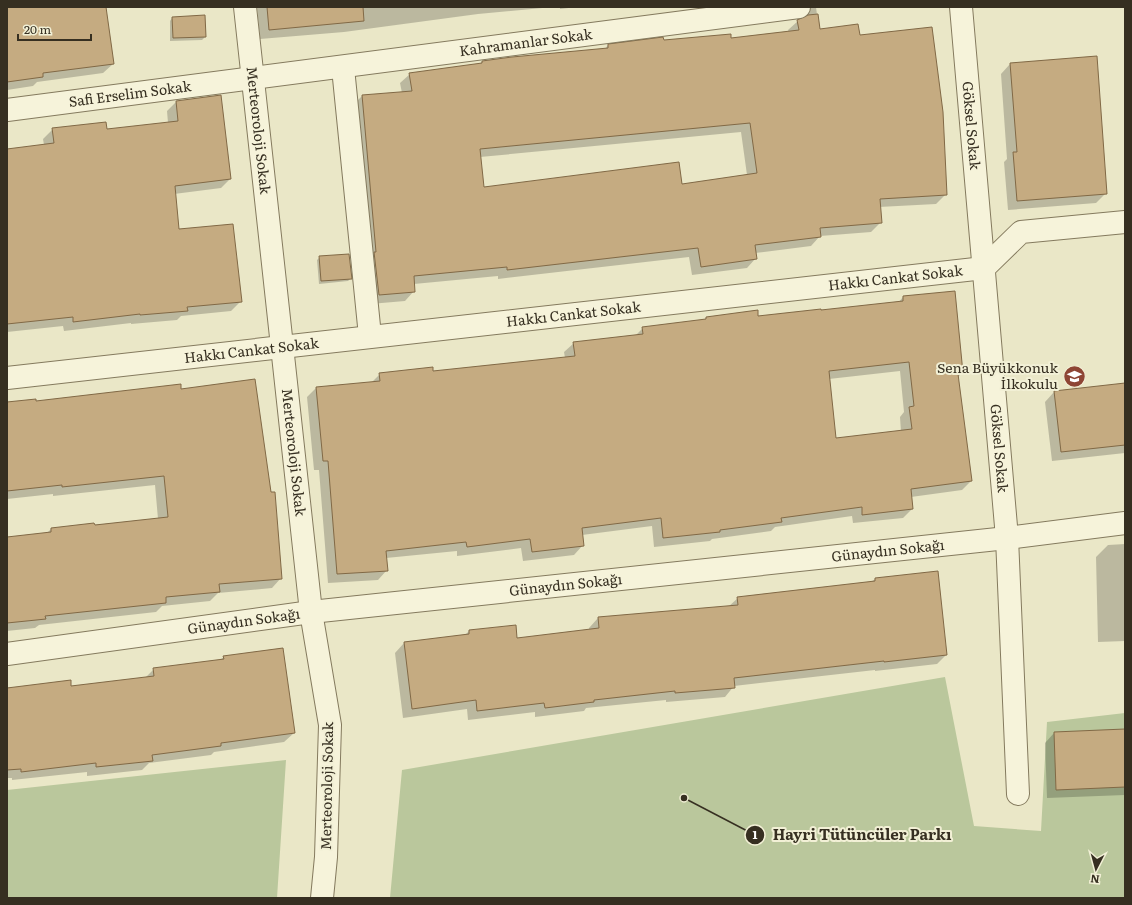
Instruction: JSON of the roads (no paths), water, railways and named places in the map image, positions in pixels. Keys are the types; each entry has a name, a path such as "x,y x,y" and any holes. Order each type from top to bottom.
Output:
{"street":[{"name":"Merteoroloji Sokak","path":"245,7 311,612 330,725 326,856 322,898"},
{"name":"Kahramanlar Sokak","path":"253,79 799,7"},
{"name":"Göksel Sokak","path":"961,7 1007,538 1018,794"},
{"path":"343,68 370,336"},
{"name":"Safi Erselim Sokak","path":"7,110 253,79"},
{"path":"984,268 1021,232 1125,222"},
{"name":"Hakkı Cankat Sokak","path":"7,378 984,268"},
{"name":"Günaydın Sokağı","path":"7,654 311,612 1007,538 1125,523"}],"place":[{"name":"Sena Büyükkonuk İlkokulu","path":"1074,376"},
{"name":"Hayri Tütüncüler Parkı","path":"684,798"}]}
